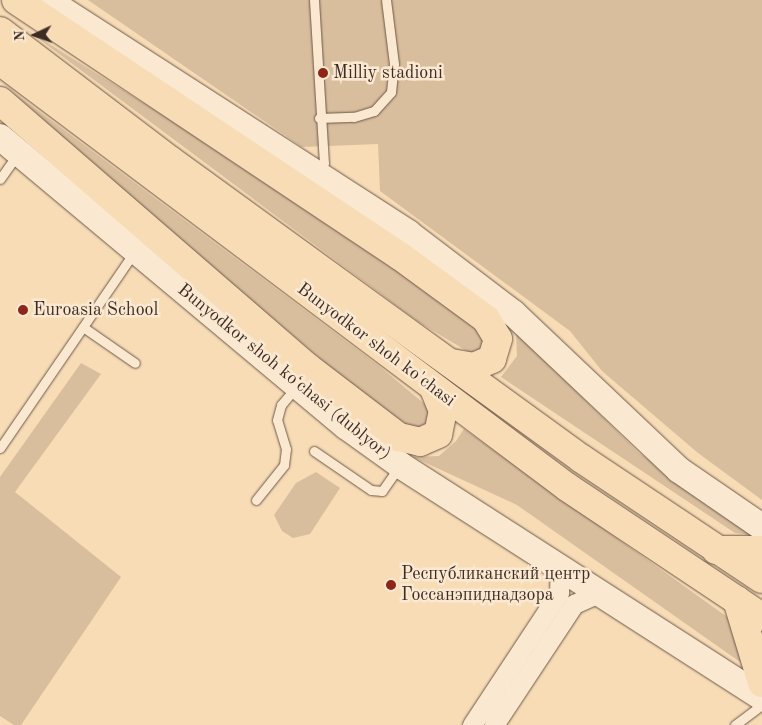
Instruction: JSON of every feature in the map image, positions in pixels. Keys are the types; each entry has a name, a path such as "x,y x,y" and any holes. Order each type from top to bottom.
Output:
{"main road":[{"path":"16,0 400,256 486,319 498,339 492,359 474,367 451,363"},
{"name":"Bunyodkor shoh ko'chasi","path":"0,31 163,169 434,389 567,487 762,616"},
{"name":"Bunyodkor shoh ko'chasi","path":"0,61 451,363 582,459 716,550 762,578"},
{"path":"0,101 307,368 399,438 420,442 438,434 443,412 434,389"},
{"path":"716,550 762,550"},
{"path":"737,600 762,683"}],"street":[{"path":"47,0 408,233 513,312 679,470 762,526"},
{"name":"Bunyodkor shoh koʻchasi (dublyor)","path":"10,145 296,387 400,465 608,596 762,697"},
{"path":"494,725 566,598 560,566"},
{"path":"472,725 566,598 594,595 608,596"}],"lane":[{"path":"314,0 319,118 324,163 319,174"},
{"path":"319,118 354,116 374,111 392,92 394,64 386,0"},
{"path":"0,179 10,145"},
{"path":"0,448 135,250"},
{"path":"83,327 135,363"},
{"path":"256,500 284,465 286,449 277,420 281,406 296,387"},
{"path":"314,451 372,490 382,491 400,465"},
{"path":"735,725 762,705"}],"shaded area":[{"path":"88,0 762,0 762,500 698,453 602,371 570,331 380,191 378,144 302,147"},
{"path":"27,30 354,235 492,340 475,356 417,321"},
{"path":"8,88 379,366 433,411 435,421 416,431 362,394 157,221"},
{"path":"516,332 639,453 758,536 735,533 501,377 517,356"},
{"path":"81,363 101,374 15,492 121,577 21,725 14,725 0,716 0,477"},
{"path":"464,429 733,621 750,669 517,505 413,457 439,456 456,441"},
{"path":"316,472 340,488 310,534 293,538 282,531 274,515 296,483"}],"place":[{"name":"Milliy stadioni","path":"323,73"},
{"name":"Euroasia School","path":"23,310"},
{"name":"Республиканский центр Госсанэпиднадзора","path":"391,585"}]}
